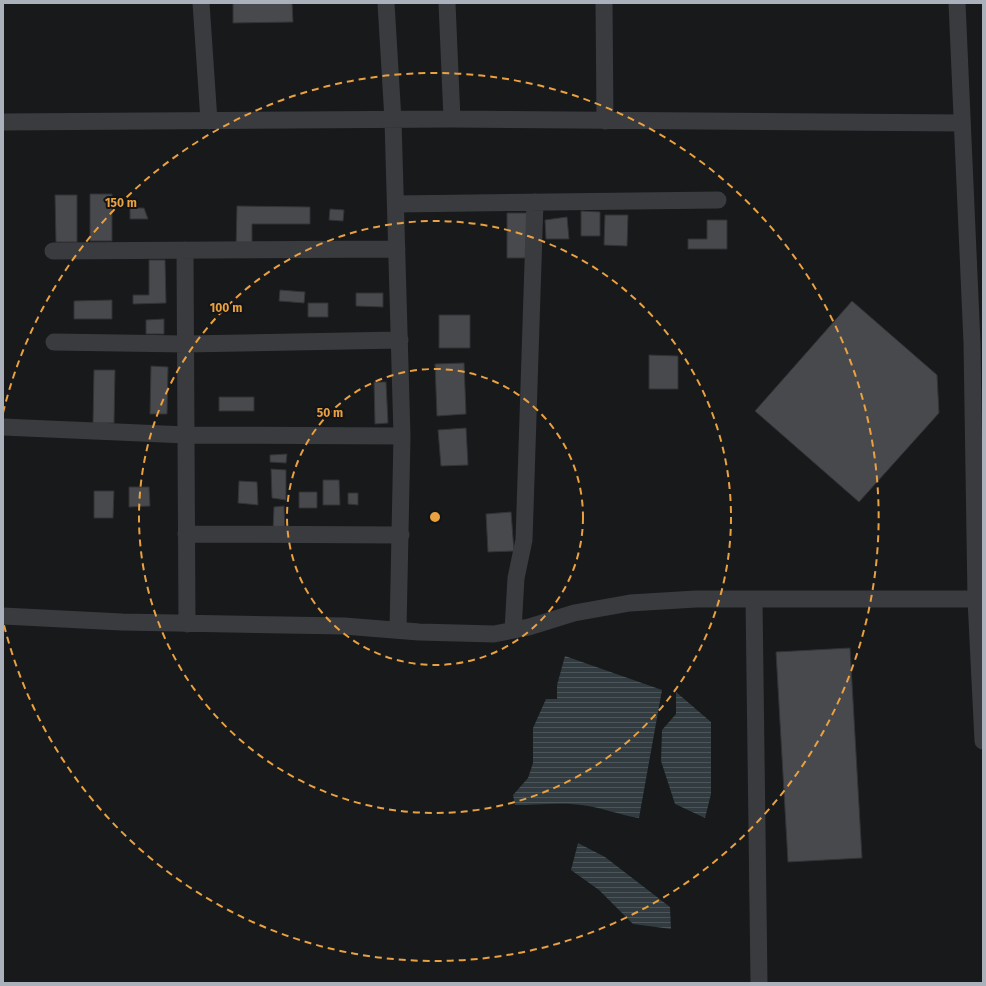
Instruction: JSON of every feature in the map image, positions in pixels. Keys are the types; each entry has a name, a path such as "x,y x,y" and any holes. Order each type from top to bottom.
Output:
{"street":[{"path":"201,3 210,121"},
{"path":"386,3 393,120 402,436 398,630"},
{"path":"447,3 452,119"},
{"path":"604,3 605,121"},
{"path":"957,3 972,343 976,599 983,741"},
{"path":"3,122 452,119 962,123"},
{"path":"396,204 718,200"},
{"path":"513,630 516,578 524,540 536,202"},
{"path":"53,251 397,249"},
{"path":"185,250 187,624"},
{"path":"54,342 185,344 400,340"},
{"path":"3,427 186,435 402,436"},
{"path":"186,534 401,536"},
{"path":"3,616 187,624 344,626 494,634 529,627 574,613 630,603 696,599 976,599"},
{"path":"754,599 758,983"}],"shaded area":[{"path":"565,656 662,690 639,818 596,807 573,804 515,805 513,795 528,778 533,763 533,728 546,699 557,699 557,685"},
{"path":"676,692 711,722 711,794 705,818 675,804 661,761 662,730 676,714"},
{"path":"578,843 605,857 670,907 671,929 633,924 599,890 571,870"}],"building":[{"path":"233,3 292,3 293,22 233,23"},
{"path":"90,194 112,194 112,241 90,241"},
{"path":"55,195 77,195 77,242 56,242"},
{"path":"237,206 310,207 310,224 252,224 252,249 236,249"},
{"path":"130,208 144,208 148,219 130,219"},
{"path":"330,209 344,210 343,221 329,220"},
{"path":"581,211 600,212 600,236 581,236"},
{"path":"507,213 527,213 526,258 507,258"},
{"path":"605,215 628,215 627,246 604,245"},
{"path":"567,217 569,239 546,239 545,220"},
{"path":"707,220 727,220 727,249 688,249 688,239 707,239"},
{"path":"149,260 165,260 166,303 133,304 133,295 149,295"},
{"path":"280,290 305,292 304,303 279,301"},
{"path":"356,293 383,293 383,307 356,306"},
{"path":"112,300 112,319 74,319 74,301"},
{"path":"852,301 937,375 939,413 859,502 755,411"},
{"path":"308,303 328,303 328,317 308,317"},
{"path":"439,315 470,315 470,348 439,348"},
{"path":"164,319 164,334 146,334 146,320"},
{"path":"649,355 678,356 678,389 649,389"},
{"path":"464,363 466,414 437,416 435,364"},
{"path":"151,366 168,367 167,414 150,414"},
{"path":"94,370 115,370 114,423 93,423"},
{"path":"374,382 386,382 388,423 375,424"},
{"path":"219,397 254,397 254,411 219,411"},
{"path":"466,428 468,465 441,466 438,430"},
{"path":"287,454 286,463 270,462 270,455"},
{"path":"271,469 286,470 286,500 272,498"},
{"path":"323,480 339,480 340,505 323,505"},
{"path":"239,481 257,482 258,505 238,503"},
{"path":"129,487 149,487 150,506 129,507"},
{"path":"94,491 114,491 113,518 94,518"},
{"path":"299,492 317,492 317,508 299,508"},
{"path":"348,493 358,493 358,505 348,504"},
{"path":"284,506 285,530 273,529 274,507"},
{"path":"511,512 514,551 488,552 486,514"},
{"path":"850,648 862,858 788,862 776,652"}]}
